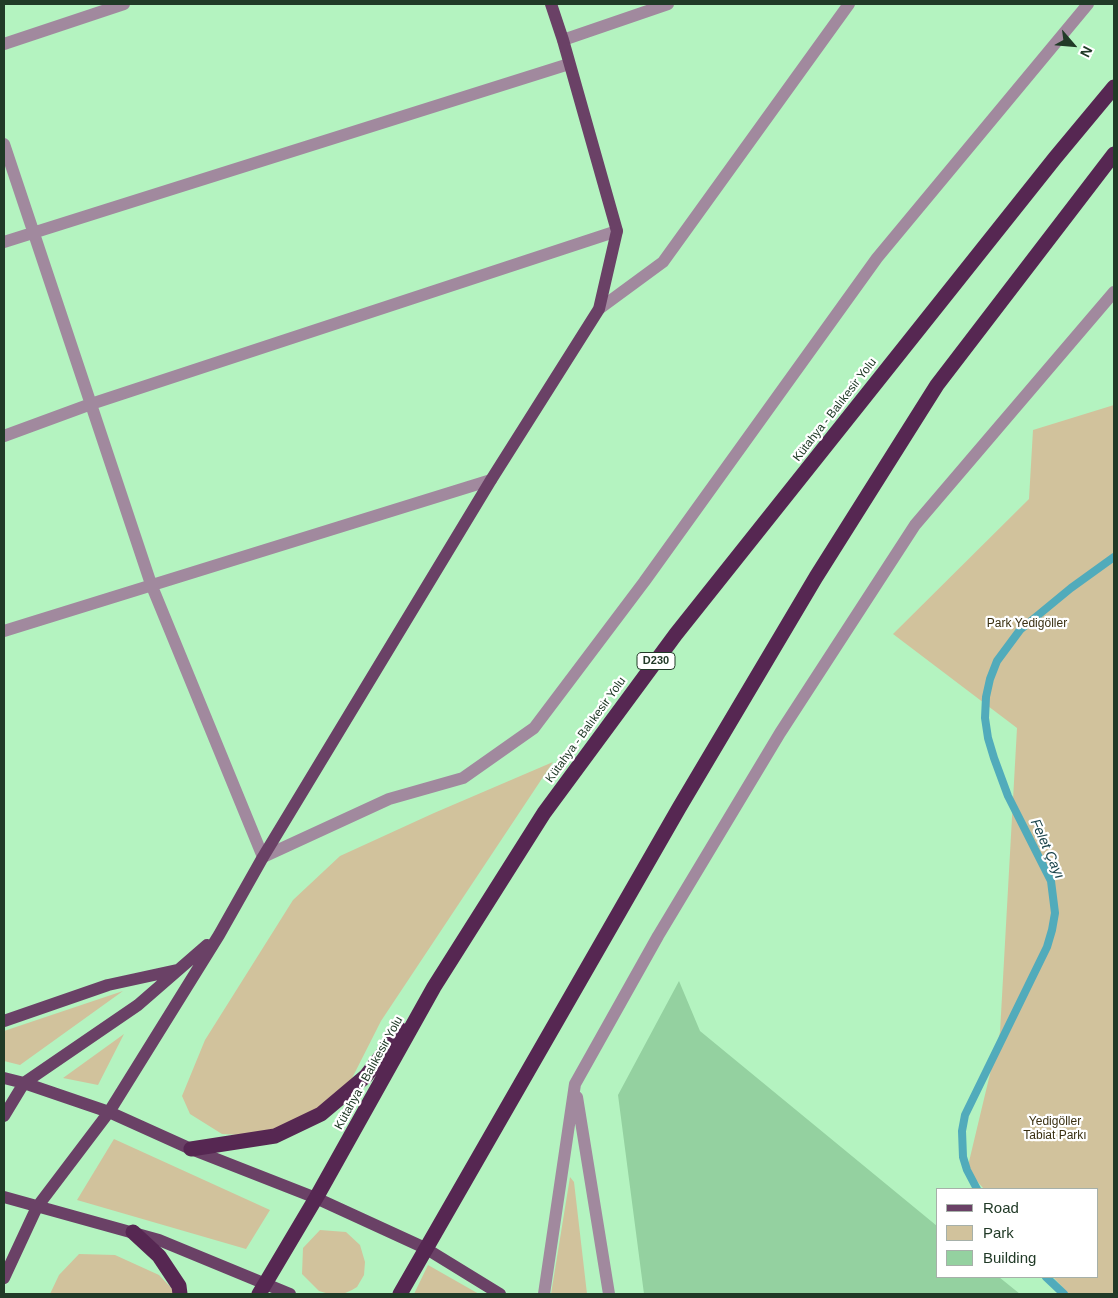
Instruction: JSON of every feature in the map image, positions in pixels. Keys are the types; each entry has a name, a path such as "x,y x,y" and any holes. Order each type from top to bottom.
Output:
{"highway":[{"name":"Kütahya - Balıkesir Yolu","path":"263,1289 434,987 544,813 676,634 1048,165 1114,87"},
{"path":"400,1294 684,800 816,577 937,385 1114,154"},
{"path":"191,1149 275,1136 322,1114 366,1076 434,987"},
{"path":"133,1232 159,1256 179,1286 180,1294"}],"main road":[{"path":"4,1278 37,1207 108,1112 219,935 263,856 492,480 599,310 617,231 551,4"},
{"path":"4,1116 24,1083 138,1005 219,935"},
{"path":"4,1021 108,985 180,970"},
{"path":"4,1078 108,1112 191,1149 316,1198 425,1248 500,1294"},
{"path":"4,1197 159,1240 263,1289 290,1294"}],"street":[{"path":"4,44 124,4"},
{"path":"563,40 668,4"},
{"path":"599,310 663,262 849,4"},
{"path":"4,144 151,584 263,856 389,799 463,778 534,728 644,582 876,258 1088,4"},
{"path":"4,242 569,64"},
{"path":"4,436 91,404 617,231"},
{"path":"544,1294 575,1084 658,936 780,733 915,525 1114,292"},
{"path":"4,631 492,480"},
{"path":"575,1084 609,1294"}],"green space":[{"name":"Park Yedigöller","path":"1114,405 1114,1294 1069,1294 1054,1278 1098,1278 1098,1188 983,1188 967,1170 1000,1032 1017,728 893,634 1029,499 1033,430"},
{"path":"553,762 381,1021 343,1096 260,1136 222,1134 190,1114 182,1096 205,1040 293,900 340,856"},
{"path":"123,991 20,1065 4,1061 4,1031"},
{"path":"124,1034 98,1085 63,1078"},
{"path":"114,1139 270,1210 246,1249 77,1200"},
{"path":"570,1177 574,1182 587,1294 551,1294"},
{"path":"320,1230 346,1232 360,1245 365,1262 364,1275 357,1287 343,1294 329,1294 319,1291 302,1274 303,1248"},
{"path":"79,1254 115,1255 159,1275 177,1294 50,1294 59,1275"},
{"path":"428,1265 479,1294 414,1294"}],"building":[{"path":"679,981 700,1031 936,1225 936,1278 1000,1278 1020,1294 644,1294 618,1095"}],"waterway":[{"name":"Felet Çayı","path":"976,1188 967,1170 963,1157 962,1131 965,1115 1047,947 1055,913 1051,881 1008,796 994,758 985,718 986,697 997,661 1020,630 1071,588 1114,557"},
{"name":"Felet Çayı","path":"1047,1278 1064,1294"}],"park label":[{"name":"Yedigöller Tabiat Parkı","path":"1055,1129"}]}
